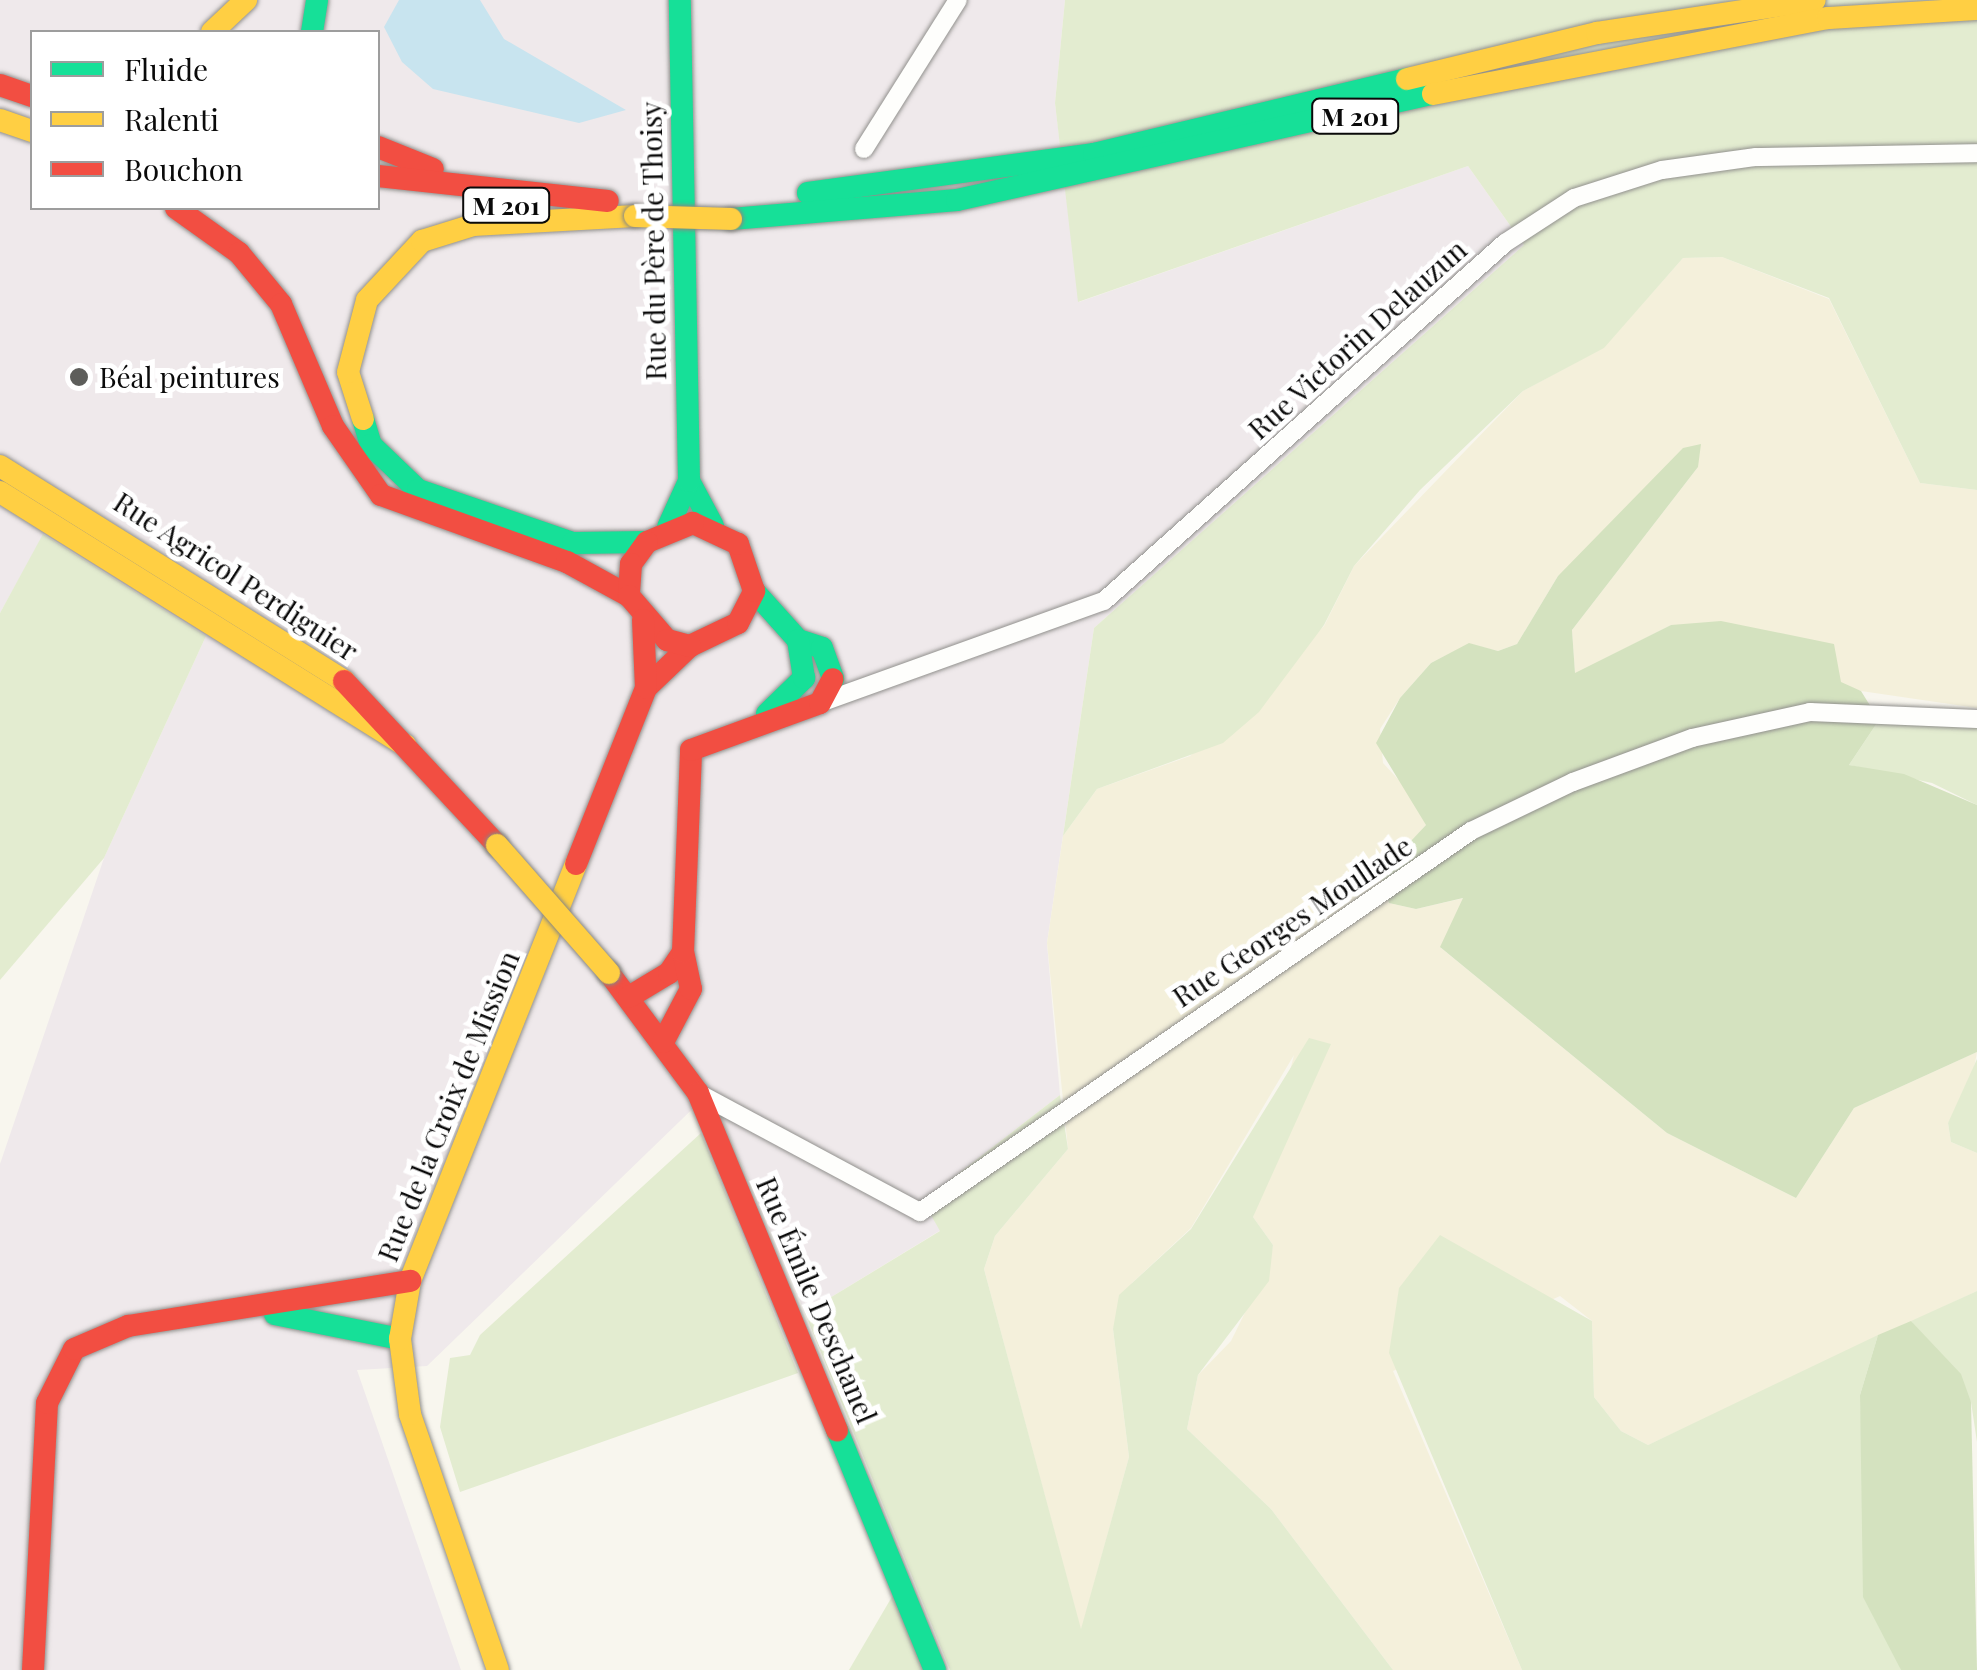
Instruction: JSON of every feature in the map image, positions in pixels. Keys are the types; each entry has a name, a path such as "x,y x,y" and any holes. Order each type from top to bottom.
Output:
{"main road":[{"path":"214,30 246,0"},
{"path":"312,30 316,0"},
{"name":"Rue du Père de Thoisy","path":"648,542 668,527 689,481 680,0"},
{"name":"M 201","path":"728,210 1018,168 1597,33 1815,0"},
{"name":"M 201","path":"380,192 636,209 728,210 957,200 1688,40 1977,9"},
{"path":"0,73 30,80"},
{"path":"0,86 30,95"},
{"path":"0,106 30,115"},
{"path":"0,120 30,130"},
{"path":"380,149 582,201"},
{"name":"M 201","path":"380,176 636,209"},
{"path":"636,209 473,225 422,242 367,300 348,372 371,445 418,490 574,543 648,542"},
{"path":"179,210 239,253 281,304 334,426 381,495 568,562 629,596 643,620 646,688"},
{"name":"Rue Agricol Perdiguier","path":"0,466 357,689 425,757 609,973"},
{"name":"Rue du Père de Thoisy","path":"689,481 712,526 750,562 754,591 789,633 822,648 834,670 820,703"},
{"name":"Rue Agricol Perdiguier","path":"0,492 425,757"},
{"path":"668,527 712,526"},
{"path":"629,596 632,564 648,542"},
{"path":"738,623 754,591"},
{"path":"643,620 690,646"},
{"path":"646,688 690,646 738,623 789,633 804,678 754,724"},
{"name":"Rue de la Croix de Mission","path":"498,1670 410,1414 400,1339 410,1281 646,688"},
{"path":"663,1042 691,989 683,952 691,750 820,703"},
{"path":"628,996 669,973 683,952"},
{"name":"Rue Émile Deschanel","path":"609,973 698,1093 935,1670"},
{"path":"33,1670 55,1372 97,1332 252,1313 410,1281"},
{"path":"252,1313 400,1339"}],"street":[{"path":"864,149 958,0"},
{"name":"Rue Victorin Delauzun","path":"820,703 1104,601 1504,243 1574,198 1662,170 1756,156 1977,154"},
{"name":"Rue Georges Moullade","path":"698,1093 920,1212 1470,831 1573,782 1692,738 1810,712 1976,718"}],"shaded area":[{"path":"0,0 1065,0 1055,103 1079,302 1468,166 1524,245 1094,628 1047,943 1060,1095 923,1201 941,1230 805,1313 711,1091 427,1366 357,1370 461,1670 0,1670 0,1164 104,858 206,636 44,534 0,613"},
{"path":"1722,257 1829,299 1920,483 1977,490 1977,708 1861,691 1671,625 1575,674 1572,630 1698,467 1558,576 1517,644 1498,651 1469,644 1431,663 1400,698 1380,729 1383,763 1421,804 1426,825 1381,875 1389,903 1416,909 1464,898 1441,948 1667,1133 1796,1198 1854,1108 1977,1052 1970,1090 1948,1123 1951,1142 1977,1153 1977,1291 1648,1445 1621,1431 1594,1397 1592,1321 1560,1296 1393,1371 1522,1670 1393,1670 1271,1509 1187,1429 1198,1375 1231,1341 1270,1262 1273,1245 1253,1217 1294,1055 1191,1228 1132,1283 1113,1329 1129,1457 1081,1631 984,1269 995,1236 1068,1149 1047,943 1063,836 1097,789 1190,756 1324,626 1354,566 1523,391 1604,347 1683,258"}],"green space":[{"path":"1065,0 1977,0 1977,490 1920,483 1829,298 1722,257 1683,258 1604,348 1523,391 1420,490 1354,566 1324,625 1259,712 1223,743 1097,789 1063,836 1094,628 1524,245 1468,166 1078,302 1055,103"},
{"path":"1701,444 1698,467 1572,630 1575,673 1671,625 1721,621 1834,644 1841,682 1861,691 1879,720 1849,765 1904,774 1977,805 1977,1052 1854,1108 1796,1198 1667,1133 1440,947 1463,898 1416,909 1389,903 1380,874 1426,825 1376,743 1400,698 1431,663 1469,643 1498,651 1517,644 1558,576 1683,448"},
{"path":"43,534 206,636 104,858 0,980 0,613"},
{"path":"1879,720 1977,727 1977,805 1932,783 1849,765"},
{"path":"1309,1038 1331,1044 1253,1217 1273,1245 1269,1281 1198,1375 1187,1429 1271,1509 1393,1670 950,1670 805,1313 940,1231 923,1201 1060,1095 1068,1149 995,1236 984,1269 1081,1629 1129,1457 1113,1329 1119,1295 1191,1229"},
{"path":"1977,1059 1977,1153 1951,1142 1948,1123"},
{"path":"701,1133 798,1373 460,1492 440,1427 450,1358 470,1355 480,1335"},
{"path":"1440,1235 1592,1321 1594,1397 1621,1431 1648,1445 1878,1335 1860,1395 1864,1495 1901,1670 1522,1670 1389,1353 1399,1288"},
{"path":"1977,1291 1977,1442 1971,1402 1911,1321"},
{"path":"1911,1321 1961,1374 1971,1402 1977,1670 1901,1670 1863,1597 1860,1395 1878,1335"},
{"path":"893,1595 924,1670 849,1670"}],"water":[{"path":"399,0 480,0 504,39 626,110 579,123 433,89 402,62 384,27"}],"traffic: fast":[{"path":"312,30 317,0"},
{"path":"668,527 689,481 680,0"},
{"path":"808,193 1094,154 1407,79"},
{"path":"731,219 957,200 1433,94"},
{"path":"363,419 371,445 418,490 573,543 647,542"},
{"path":"689,481 713,526"},
{"path":"754,591 798,640 822,648 833,679"},
{"path":"767,714 804,678 798,640"},
{"path":"275,1314 400,1339"},
{"path":"837,1430 935,1670"}],"traffic: slow":[{"path":"214,30 246,0"},
{"path":"1407,79 1597,33 1815,0"},
{"path":"1433,94 1828,18 1977,9"},
{"path":"0,120 30,130"},
{"path":"363,419 348,372 367,300 422,241 473,225 635,216"},
{"path":"635,216 731,219"},
{"path":"0,466 344,681"},
{"path":"0,492 405,745"},
{"path":"497,845 609,973"},
{"path":"498,1670 410,1414 400,1339 410,1281 576,864"}],"traffic: jam":[{"path":"0,85 30,95"},
{"path":"380,148 433,169"},
{"path":"380,176 608,201"},
{"path":"179,210 239,253 281,304 333,426 381,495 567,562 629,596"},
{"path":"646,688 690,646 738,623 754,591 738,544 693,523 647,542 631,564 629,596 667,640 690,646"},
{"path":"576,864 646,688 643,620"},
{"path":"663,1042 691,989 683,952 691,750 820,703 833,679"},
{"path":"344,681 497,845"},
{"path":"629,997 669,973 683,952"},
{"path":"609,973 698,1093 837,1430"},
{"path":"33,1670 47,1403 74,1349 128,1326 410,1281"}],"place":[{"name":"Béal peintures","path":"79,377"}]}
